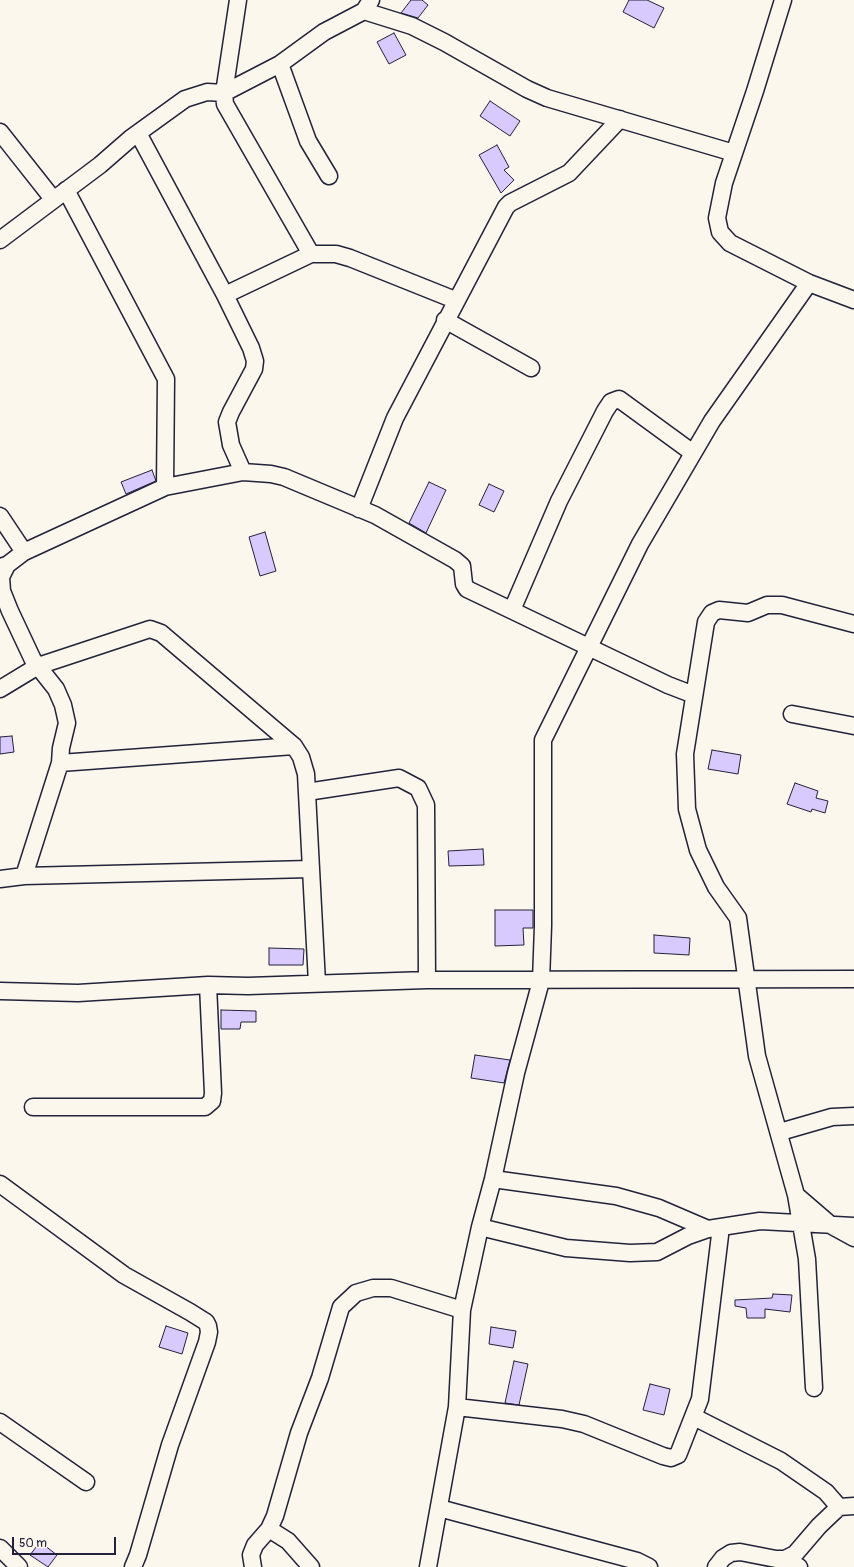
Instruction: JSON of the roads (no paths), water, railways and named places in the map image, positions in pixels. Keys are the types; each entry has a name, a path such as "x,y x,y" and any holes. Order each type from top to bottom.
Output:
{"street":[{"path":"238,0 224,93 225,104 311,254"},
{"path":"783,0 724,183 717,218 720,232 730,243 809,282 854,300"},
{"path":"0,240 100,165 138,133 185,99 207,92 224,93 280,64 324,32 367,5 438,38 527,89 547,98 734,153"},
{"path":"280,64 308,141 329,176"},
{"path":"359,509 395,418 455,300 503,212 510,203 570,173 620,119"},
{"path":"0,132 59,195 166,380 166,487"},
{"path":"138,133 225,295 251,348 255,361 254,369 227,422 230,445 243,472"},
{"path":"225,295 311,254 336,254 350,258 455,300"},
{"path":"428,1567 457,1407 462,1310 516,1073 541,981 543,926 543,740 640,544 712,421 809,282"},
{"path":"445,320 531,368"},
{"path":"512,610 559,501 611,402 619,399 693,453"},
{"path":"24,876 60,763 61,748 67,724 64,705 56,689 38,666 10,611 2,591 1,578 3,566 24,552 166,487 243,472 271,474 284,477 375,515 456,560 462,566 464,584 467,589 668,685 694,695"},
{"path":"0,516 24,552"},
{"path":"814,1388 807,1259 796,1195 780,1132 767,1094 757,1056 738,918 716,887 698,850 687,809 685,754 706,622 712,613 719,610 748,613 767,605 782,605 854,624"},
{"path":"0,689 38,666 150,629 161,633 294,746 306,774 317,983"},
{"path":"792,714 854,726"},
{"path":"60,763 294,746"},
{"path":"307,792 399,778 418,788 426,805 427,980"},
{"path":"0,878 24,876 310,869"},
{"path":"0,992 78,993 208,985 248,986 427,980 541,981 747,978 854,979"},
{"path":"33,1107 205,1107 212,1101 213,1093 208,985"},
{"path":"780,1132 832,1117 854,1116"},
{"path":"493,1179 616,1196 659,1208 715,1228"},
{"path":"0,1184 124,1275 190,1312 206,1322 208,1326 209,1332 207,1342 170,1445 138,1555 133,1567"},
{"path":"796,1195 832,1226 854,1238"},
{"path":"480,1227 566,1248 630,1253 657,1252 688,1236 715,1228 760,1221 854,1226"},
{"path":"457,1407 562,1419 584,1424 671,1458 678,1455 700,1399 715,1228"},
{"path":"253,1567 251,1555 255,1545 269,1529 275,1516 299,1433 320,1378 341,1307 356,1293 373,1288 391,1288 462,1310"},
{"path":"694,1417 781,1461 846,1507 819,1526 794,1554 785,1559 776,1559 740,1552 732,1553 723,1558 716,1567"},
{"path":"0,1422 86,1482"},
{"path":"439,1508 637,1561 649,1567"},
{"path":"269,1529 288,1541 311,1567"},
{"path":"0,1548 19,1567"},
{"path":"785,1559 799,1567"}]}
